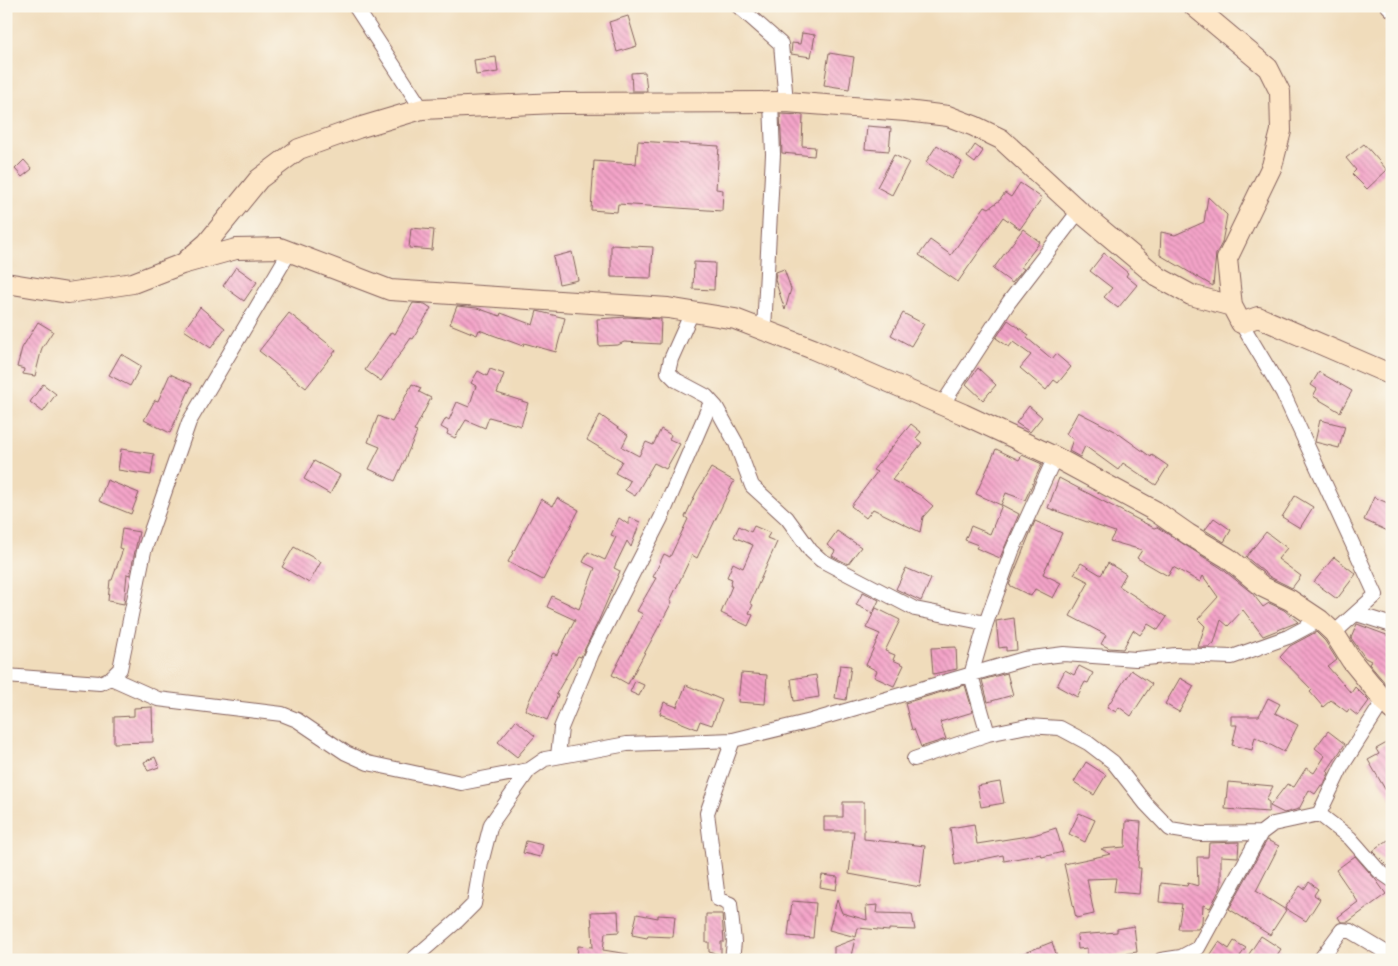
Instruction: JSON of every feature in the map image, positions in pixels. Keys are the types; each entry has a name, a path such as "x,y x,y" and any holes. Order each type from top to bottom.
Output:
{"street":[{"path":"356,6 422,109"},
{"path":"738,6 781,44 764,330"},
{"path":"412,960 457,922 474,904 481,863 492,824 529,770 544,759 627,744 733,740 812,721 1024,659 1064,654 1136,659 1176,655 1232,657 1288,637 1327,627 1357,614 1376,595 1283,393 1237,314 1227,258 1272,166 1281,131 1280,92 1268,68 1194,6"},
{"path":"1388,6 1392,10"},
{"path":"182,264 207,244 259,179 299,150 358,128 422,109 556,102 778,102 948,116 1001,140 1049,181 1079,211 1158,277 1191,295 1237,314 1258,317 1392,375"},
{"path":"942,404 1009,302 1079,211"},
{"path":"6,283 68,293 133,283 182,264 236,249 280,248 390,290 668,308 735,319 764,330 942,404 1055,457 1155,511 1228,558 1262,587 1290,600 1327,627 1388,705 1342,766 1319,814"},
{"path":"6,676 78,683 100,683 111,678 120,669 144,551 189,422 290,251"},
{"path":"692,312 671,358 668,372 676,380 706,396 711,402 736,443 752,486 787,518 811,551 821,560 915,609 986,623"},
{"path":"558,756 561,728 592,653 661,518 711,402"},
{"path":"988,734 972,675 986,623 1012,551 1055,457"},
{"path":"1357,614 1392,625"},
{"path":"111,678 158,699 282,714 297,720 346,753 368,763 461,783 529,770"},
{"path":"914,759 988,734 1027,726 1060,728 1088,743 1113,762 1146,804 1170,829 1201,834 1261,833"},
{"path":"732,960 734,942 730,904 718,899 707,813 733,740"},
{"path":"1162,960 1181,957 1198,948 1261,833 1273,824 1319,814"},
{"path":"1319,814 1350,838 1379,871 1392,880"},
{"path":"1320,960 1342,930 1350,931 1392,956"}],"building":[{"path":"628,16 637,46 617,52 609,22"},
{"path":"802,33 815,35 811,57 791,54 792,43 800,44"},
{"path":"829,53 854,57 849,89 824,85"},
{"path":"496,57 498,72 476,75 474,60"},
{"path":"645,72 647,91 632,91 631,73"},
{"path":"780,114 803,115 802,146 815,147 814,156 782,153"},
{"path":"867,126 891,128 889,151 865,149"},
{"path":"638,141 719,146 716,189 723,190 722,211 618,204 617,212 591,210 594,161 636,164"},
{"path":"1364,144 1387,170 1367,189 1352,174 1356,170 1346,158"},
{"path":"937,145 962,162 951,179 926,162"},
{"path":"975,145 983,151 975,163 967,157"},
{"path":"894,155 909,162 892,195 877,187"},
{"path":"24,160 32,169 22,177 15,169"},
{"path":"1020,183 1042,198 1020,229 1003,217 958,282 919,255 930,240 951,255 985,206 989,208 1000,200 1005,193 1011,197"},
{"path":"1208,197 1227,215 1222,243 1216,254 1213,286 1160,255 1161,232 1175,235 1204,222"},
{"path":"411,228 434,230 432,250 409,248"},
{"path":"1023,229 1040,242 1021,267 1024,269 1012,283 993,269"},
{"path":"611,245 653,247 651,278 611,277"},
{"path":"572,252 578,280 559,284 553,257"},
{"path":"1104,253 1128,273 1126,276 1137,285 1118,308 1104,297 1112,288 1090,271"},
{"path":"694,262 715,263 714,290 693,289"},
{"path":"236,267 257,282 244,301 223,286"},
{"path":"784,269 791,289 785,310 775,280 776,272"},
{"path":"413,303 425,304 431,308 413,339 411,338 381,381 365,370 391,332 395,334"},
{"path":"457,306 477,308 500,316 501,313 533,325 537,311 565,318 556,352 524,343 523,346 479,330 477,335 450,324"},
{"path":"200,307 225,328 211,348 184,330"},
{"path":"289,313 336,350 306,388 259,351"},
{"path":"903,313 924,324 911,346 891,335"},
{"path":"627,317 661,319 660,344 624,342 618,345 599,346 597,319"},
{"path":"1008,320 1029,335 1027,338 1052,359 1056,354 1071,367 1058,383 1054,380 1046,390 1020,368 1031,355 1013,342 1009,347 996,338"},
{"path":"38,322 53,331 42,348 35,376 23,374 24,369 17,367 22,348"},
{"path":"121,354 141,366 130,386 109,375"},
{"path":"978,368 996,385 983,400 966,384"},
{"path":"490,369 504,374 497,393 528,403 521,426 489,417 485,428 466,420 455,438 447,434 448,431 441,427 446,418 449,420 457,402 469,407 476,386 471,383 478,371 487,376"},
{"path":"1319,372 1352,391 1340,412 1313,396 1317,389 1311,385"},
{"path":"170,374 192,384 170,433 144,420 155,400 158,401"},
{"path":"43,384 56,394 43,412 30,402"},
{"path":"412,384 421,388 419,392 431,398 414,431 417,432 395,481 369,469 380,447 368,442 378,416 392,422"},
{"path":"1029,406 1042,417 1030,432 1016,423"},
{"path":"1078,412 1115,431 1151,457 1152,455 1168,466 1156,485 1123,463 1118,470 1085,446 1080,457 1069,451 1073,439 1066,434"},
{"path":"600,415 628,435 622,447 639,456 646,442 653,445 661,429 671,435 669,439 680,444 666,469 654,463 635,496 625,490 630,481 615,473 622,461 587,440"},
{"path":"1320,420 1345,426 1339,448 1315,442"},
{"path":"911,424 921,432 916,438 922,443 892,480 920,495 933,506 923,517 920,532 873,509 866,518 851,506 877,472 873,470"},
{"path":"121,449 154,454 151,475 118,470"},
{"path":"996,449 1019,460 1022,455 1042,464 1025,500 1006,493 1001,505 976,494"},
{"path":"314,461 340,475 330,494 304,479"},
{"path":"711,468 734,481 697,558 692,555 670,601 672,602 628,684 612,675 643,614 637,611 656,578 653,577 664,554 670,557 688,519 685,517 696,493"},
{"path":"1059,478 1154,528 1157,527 1221,568 1252,593 1263,607 1269,603 1284,610 1298,622 1263,636 1243,610 1228,626 1221,620 1214,643 1209,647 1198,647 1205,626 1198,619 1218,597 1203,576 1200,582 1173,567 1168,576 1137,558 1142,550 1110,541 1115,532 1048,508"},
{"path":"107,480 139,493 131,514 99,501"},
{"path":"1295,496 1313,507 1300,528 1282,517"},
{"path":"1374,497 1392,505 1392,533 1364,520"},
{"path":"557,498 579,510 543,580 508,562 541,499 553,506"},
{"path":"1002,505 1019,514 1000,558 976,548 978,545 965,540 971,526 990,534"},
{"path":"629,517 640,522 631,547 627,541 614,568 620,571 581,657 578,656 556,694 558,695 547,720 525,710 542,672 553,653 557,655 575,620 547,607 552,596 579,609 595,568 583,562 588,552 605,560 616,537 611,535 619,518 629,525"},
{"path":"1214,518 1231,530 1224,542 1205,530"},
{"path":"1035,521 1062,533 1043,574 1061,583 1053,598 1035,589 1031,596 1009,585"},
{"path":"739,526 751,532 754,526 770,533 767,538 777,542 750,603 753,605 749,613 753,615 748,626 721,613 732,586 730,586 732,579 727,577 733,563 743,568 753,545 734,537"},
{"path":"122,529 139,532 130,575 127,574 124,604 108,601 110,580 112,580 123,549 119,548"},
{"path":"837,531 861,547 848,564 832,556 835,551 827,545"},
{"path":"1266,532 1287,548 1278,559 1301,576 1292,588 1270,577 1246,557"},
{"path":"294,547 321,562 309,583 282,567"},
{"path":"1334,557 1356,574 1337,599 1314,582"},
{"path":"1081,563 1101,575 1108,563 1126,574 1119,586 1167,617 1158,630 1148,624 1140,635 1133,630 1123,649 1109,648 1101,644 1106,635 1070,616 1089,582 1074,574"},
{"path":"906,568 931,579 921,601 896,589"},
{"path":"863,592 879,600 873,613 856,605"},
{"path":"876,608 900,620 885,651 895,655 893,660 904,665 894,686 874,677 877,671 866,665 880,634 866,628"},
{"path":"1014,618 1017,650 1006,651 1006,647 999,648 996,621"},
{"path":"1357,624 1392,637 1392,691 1369,664 1371,661 1365,658 1351,638"},
{"path":"1316,632 1325,641 1337,660 1328,667 1351,693 1355,687 1369,701 1358,716 1349,709 1347,712 1331,700 1323,707 1310,692 1312,690 1280,657 1290,646"},
{"path":"956,647 957,669 933,674 931,648"},
{"path":"840,665 851,666 846,700 835,698"},
{"path":"1079,666 1093,673 1088,683 1085,682 1077,697 1057,686 1065,670 1074,675"},
{"path":"1131,670 1152,684 1131,716 1119,707 1116,712 1107,707"},
{"path":"741,673 767,675 765,704 738,702"},
{"path":"1007,673 1013,695 988,702 982,680"},
{"path":"816,675 819,697 794,701 791,679"},
{"path":"1180,678 1194,686 1179,712 1165,704"},
{"path":"635,681 644,685 639,696 630,692"},
{"path":"686,685 722,700 712,725 700,721 697,729 660,714 664,702 677,707"},
{"path":"965,685 973,712 940,722 946,739 921,747 914,729 912,730 905,703"},
{"path":"1268,698 1280,704 1275,713 1298,725 1284,752 1255,737 1252,750 1232,745 1237,725 1231,725 1231,716 1259,716"},
{"path":"152,707 153,742 114,743 114,717 134,716 134,708"},
{"path":"516,720 535,736 517,757 498,742"},
{"path":"1328,731 1345,744 1327,771 1329,773 1323,786 1321,785 1315,794 1309,790 1299,809 1284,813 1270,806 1287,784 1294,787 1306,768 1314,773 1325,756 1315,748"},
{"path":"1392,740 1392,801 1368,760 1379,754 1376,749"},
{"path":"155,757 159,767 148,771 144,762"},
{"path":"1086,762 1106,775 1094,795 1074,782"},
{"path":"1000,782 1004,803 981,807 977,786"},
{"path":"1228,782 1273,786 1266,800 1269,802 1269,812 1225,809"},
{"path":"843,802 864,802 864,839 925,846 920,887 849,874 854,831 824,831 824,817 843,817"},
{"path":"1079,813 1095,820 1085,842 1069,834"},
{"path":"1126,821 1141,822 1138,868 1141,868 1139,894 1114,892 1116,878 1087,879 1094,914 1076,918 1064,864 1111,854 1101,849 1125,847"},
{"path":"974,824 977,844 1034,835 1056,828 1063,852 1042,857 1041,854 1004,861 1003,855 955,865 950,828"},
{"path":"1267,840 1279,846 1256,891 1286,910 1270,935 1229,909"},
{"path":"1388,840 1392,845 1391,869 1373,851"},
{"path":"526,841 543,845 540,857 523,853"},
{"path":"1239,842 1238,857 1221,856 1221,887 1210,908 1203,905 1202,922 1198,929 1178,929 1182,904 1159,902 1161,883 1187,886 1188,883 1198,886 1197,857 1208,857 1209,843"},
{"path":"1355,856 1386,894 1348,922 1341,922 1338,917 1358,902 1336,870"},
{"path":"822,875 838,877 836,890 820,887"},
{"path":"1309,882 1318,889 1314,895 1320,899 1306,921 1285,908 1300,886 1304,889"},
{"path":"837,900 842,913 867,920 866,906 878,905 877,913 912,914 915,930 889,929 889,931 858,928 856,937 829,930"},
{"path":"792,901 816,903 813,938 788,936"},
{"path":"618,911 619,932 605,933 603,950 628,954 627,960 577,960 578,946 593,947 591,912"},
{"path":"637,914 658,918 658,915 675,916 673,937 648,936 647,938 632,935"},
{"path":"706,914 722,914 724,942 721,942 721,955 709,952 709,942 706,942"},
{"path":"1134,926 1137,952 1104,957 1087,956 1087,948 1078,949 1077,935 1117,932 1117,929"},
{"path":"1261,936 1281,949 1274,960 1245,960"},
{"path":"855,939 850,960 834,960 834,947"},
{"path":"1234,941 1246,948 1240,956 1245,960 1207,960 1219,942 1229,949"},
{"path":"1052,942 1058,960 1009,960 1009,959"}]}
